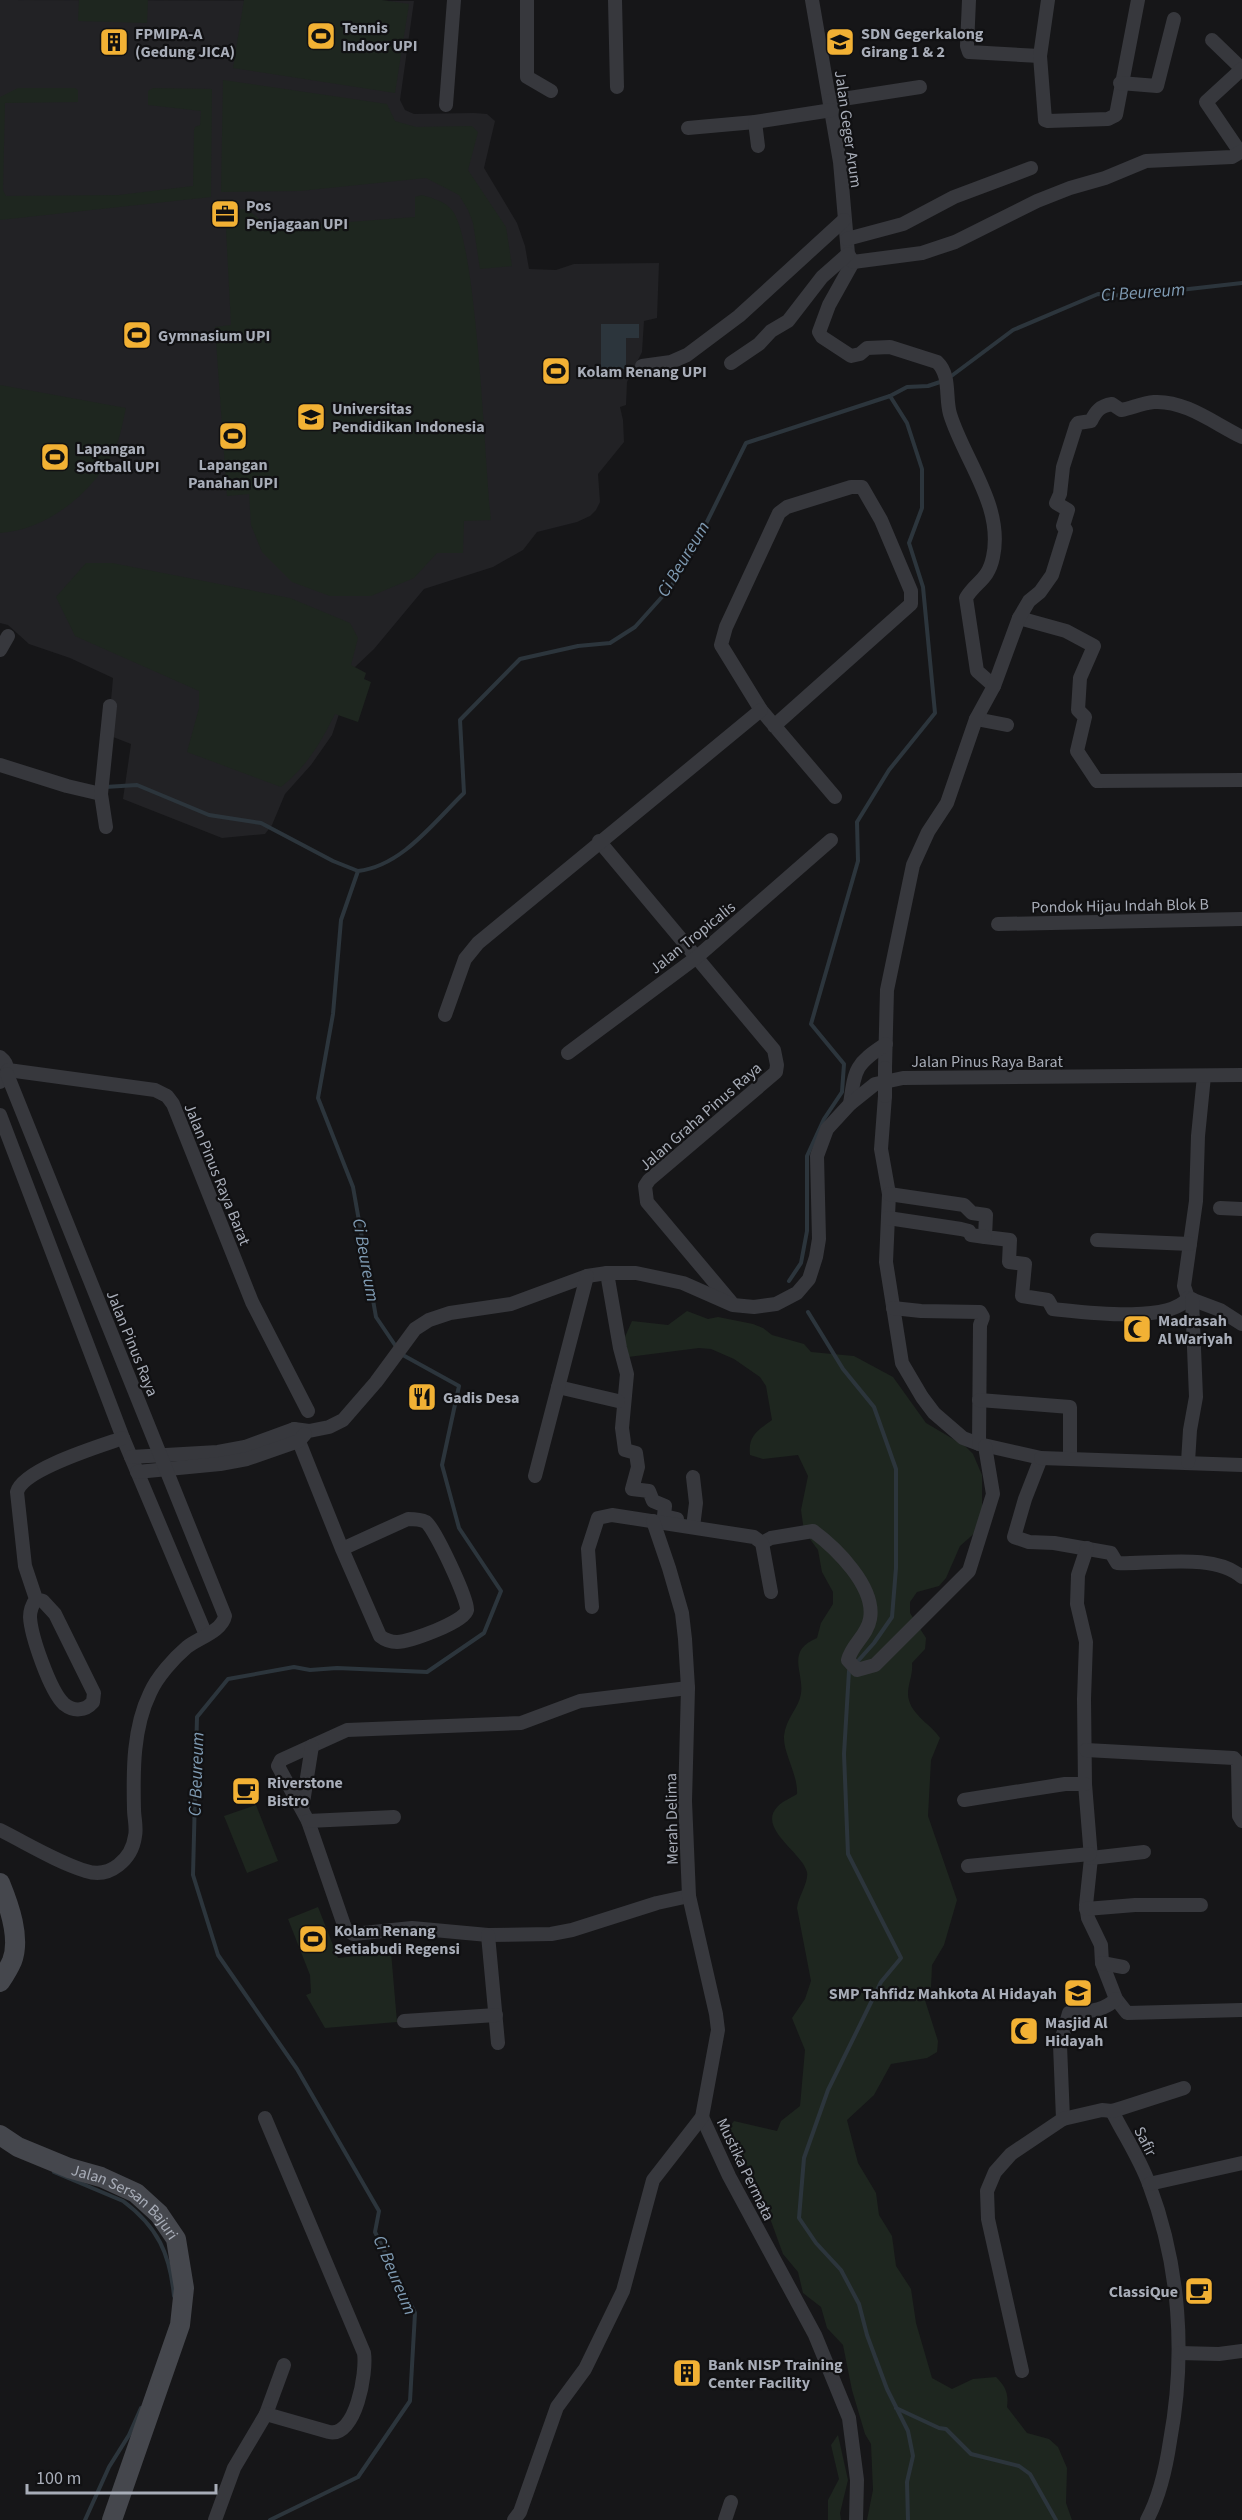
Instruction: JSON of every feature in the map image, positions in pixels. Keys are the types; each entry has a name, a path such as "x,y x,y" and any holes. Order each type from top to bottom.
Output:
{"main road":[{"path":"0,1883 15,1938 12,1961 0,1982"},
{"name":"Jalan Sersan Bajuri","path":"0,2135 18,2147 69,2168 100,2177 136,2193 159,2214 176,2239 184,2288 180,2325 112,2520"}],"street":[{"path":"446,105 454,0"},
{"path":"527,0 527,77 551,91"},
{"path":"615,0 617,87"},
{"name":"Jalan Geger Arum","path":"813,0 840,162 844,220 850,258"},
{"path":"969,0 967,46 969,52 1040,56"},
{"path":"1048,0 1040,56 1047,121 1111,118 1116,115 1120,83 1138,0"},
{"path":"1120,83 1153,87 1158,85 1174,20"},
{"path":"731,363 759,344 771,331 788,321 822,278 850,258 922,253 955,242 1037,201 1105,178 1146,161 1232,157 1241,152 1206,102 1242,68 1212,40"},
{"path":"688,128 755,122 920,87"},
{"path":"755,122 758,146"},
{"path":"847,239 903,224 954,197 1031,168"},
{"path":"642,366 671,362 687,355 739,316 844,220"},
{"path":"850,258 819,332 822,337 851,356 860,354 867,348 890,347 937,362 942,366 953,422 992,514 995,540 993,557 986,577 966,598 976,671 994,686"},
{"path":"1242,437 1214,419 1165,402 1143,404 1121,410 1112,404 1105,405 1097,411 1091,421 1078,423 1064,467 1056,504 1068,510 1063,526 1066,530 1052,575 1040,592 1029,601 1019,618 994,686 975,719 947,803 928,832 909,879 887,990 885,1096 881,1149 889,1194 886,1262 902,1363 934,1413 963,1438 982,1445 1041,1458 1242,1465"},
{"path":"774,726 911,604 911,591 881,520 862,487 851,487 787,507 779,513 726,627 721,645 761,710 774,726 835,796"},
{"path":"1019,618 1066,631 1094,646 1080,678 1078,710 1085,717 1077,752 1097,781 1242,780"},
{"path":"0,650 8,636"},
{"path":"106,827 101,794 110,706"},
{"path":"446,1015 465,959 478,943 599,841 761,710"},
{"path":"975,719 1008,725"},
{"path":"0,765 101,794"},
{"name":"Jalan Tropicalis","path":"568,1053 697,957 831,840"},
{"name":"Jalan Graha Pinus Raya","path":"599,841 774,1050 777,1069 649,1180 645,1186 647,1202 733,1305"},
{"name":"Pondok Hijau Indah Blok B","path":"998,924 1242,919"},
{"path":"850,1104 855,1071 868,1056 886,1044"},
{"name":"Jalan Pinus Raya Barat","path":"4,1071 156,1090 167,1096 173,1104 252,1302 308,1411"},
{"name":"Jalan Pinus Raya","path":"4,1071 224,1612 224,1620 221,1624 206,1635"},
{"name":"Jalan Pinus Raya Barat","path":"131,1457 218,1452 329,1427 343,1420 376,1382 415,1329 429,1320 450,1313 511,1304 587,1276 636,1273 667,1278 733,1305 762,1307 776,1304 797,1293 808,1279 816,1257 819,1239 817,1156 827,1129 850,1104 875,1084 903,1078 1242,1075"},
{"path":"1188,1462 1197,1377 1190,1299 1184,1286 1196,1201 1198,1136 1204,1076"},
{"path":"0,1115 123,1438 206,1635 187,1647 162,1675 151,1690 140,1716 136,1734 135,1837 123,1863 104,1871 87,1872 0,1830"},
{"path":"889,1194 964,1206 972,1213 986,1215 985,1237"},
{"path":"38,1215 59,1204"},
{"path":"1220,1208 1242,1209"},
{"path":"888,1218 961,1229 969,1231 971,1235 1010,1240 1009,1262 1025,1264 1026,1267 1022,1296 1048,1300 1053,1309 1088,1313 1156,1314 1184,1304 1190,1299"},
{"path":"1097,1240 1190,1244"},
{"path":"61,1274 84,1265"},
{"path":"607,1273 620,1348 627,1374 622,1428 625,1450 636,1453 638,1467 632,1488 650,1491 653,1501 665,1506 664,1516 693,1525"},
{"path":"535,1476 587,1276"},
{"path":"1190,1299 1220,1310 1242,1324"},
{"path":"762,1543 771,1538 813,1531 824,1539 855,1572 864,1587 870,1617 864,1636 851,1649 853,1665 875,1665 969,1571 993,1494 982,1445 979,1400 980,1325 983,1317 980,1312 893,1308"},
{"path":"558,1388 618,1401"},
{"path":"979,1400 1070,1407 1070,1458"},
{"path":"118,1422 143,1411"},
{"path":"301,1434 342,1549 380,1636 386,1641 406,1641 465,1616 466,1603 453,1569 426,1523 417,1519 408,1520 342,1549"},
{"name":"Jalan Pinus Raya Barat","path":"137,1472 201,1467 247,1459 301,1434"},
{"path":"36,1599 43,1601 55,1614 94,1693 93,1702 88,1708 72,1709 63,1703 33,1633 30,1614 36,1599 25,1566 18,1488 25,1480 48,1466 123,1438"},
{"path":"1041,1458 1025,1498 1014,1537 1029,1542 1111,1553 1117,1563 1195,1562 1233,1570 1242,1577"},
{"path":"693,1477 696,1503 693,1525"},
{"path":"592,1607 588,1549 592,1528 598,1518 612,1515 693,1525 754,1537 762,1543 771,1592"},
{"name":"Merah Delima","path":"653,1521 682,1614 688,1688 686,1801 689,1896 709,1978 718,2030 702,2117"},
{"path":"1087,1548 1078,1575 1077,1604 1086,1642 1083,1700 1086,1750 1085,1784 1091,1856 1086,1909 1101,1945 1102,1963 1116,1999 1127,2013 1242,2010"},
{"path":"688,1688 580,1701 521,1723 346,1730 281,1760 278,1764 305,1815 345,1928 349,1932 364,1934 412,1928 488,1935 551,1934 689,1896"},
{"path":"305,1815 312,1746"},
{"path":"1086,1750 1234,1758 1238,1763 1239,1816 1242,1821"},
{"path":"964,1800 1065,1784 1085,1784"},
{"path":"305,1815 394,1817"},
{"path":"968,1866 1144,1852"},
{"path":"1086,1909 1135,1905 1201,1905"},
{"path":"488,1935 498,2043"},
{"path":"1102,1963 1123,1966"},
{"path":"1063,2119 1060,2045 1066,2019 1069,2013 1098,2010 1109,2006 1116,1999"},
{"path":"404,2020 496,2015"},
{"path":"1022,2371 988,2219 987,2191 995,2172 1011,2154 1063,2119 1102,2110 1112,2111 1184,2088"},
{"name":"Safir","path":"1112,2111 1149,2184 1173,2270 1178,2315 1176,2412 1157,2497 1147,2520"},
{"name":"Mustika Permata","path":"514,2520 520,2512 557,2407 585,2369 623,2291 653,2180 702,2117 729,2176 815,2335 849,2418 857,2480 856,2520"},
{"path":"265,2118 364,2353 366,2364 354,2413 345,2429 340,2432 329,2432 266,2414"},
{"path":"1149,2184 1242,2163"},
{"path":"1179,2353 1219,2354 1242,2351"},
{"path":"215,2520 234,2468 266,2414 284,2366"},
{"path":"725,2520 731,2502"}],"shaded area":[{"name":"Universitas Pendidikan Indonesia","path":"0,0 414,1 400,100 405,110 414,114 487,114 495,121 484,168 517,223 525,246 529,269 556,270 574,264 659,263 657,318 644,321 642,352 627,382 626,405 620,407 624,442 598,474 600,502 596,510 590,516 577,522 537,532 523,550 493,567 424,589 374,649 355,667 332,735 311,765 285,794 272,825 265,834 222,838 123,799 131,744 108,735 113,678 70,658 29,644 8,625 0,623"},
{"path":"79,0 148,0 147,23 78,21"},
{"name":"Tennis Indoor UPI","path":"244,0 382,0 409,4 395,93 233,68"},
{"path":"223,80 387,104 395,121 416,127 472,126 478,132 468,170 506,227 512,266 480,269 473,223 468,210 459,195 426,178 300,191 221,192"},
{"path":"18,88 75,88 78,90 78,102 5,103 3,190 6,196 119,195 193,186 194,130 200,125 201,111 148,105 148,91 153,88 212,89 211,197 0,220 0,97"},
{"path":"422,195 448,206 460,227 474,305 491,520 464,521 463,553 437,553 414,578 371,596 330,596 292,582 262,552 251,525 249,494 227,496 215,327 231,325 225,210 247,209 270,228 415,217 415,197"},
{"path":"601,324 639,324 639,338 626,338 626,369 601,369"},
{"name":"Lapangan Softball UPI","path":"0,385 126,408 117,444 109,461 85,491 54,515 36,524 0,533"},
{"path":"86,563 112,563 290,598 350,623 358,638 351,665 366,673 364,679 371,682 358,722 335,714 312,754 281,787 187,752 199,708 199,691 75,636 56,597"},
{"path":"687,1311 708,1319 718,1317 753,1324 772,1335 804,1344 811,1352 854,1356 893,1377 926,1423 965,1446 973,1454 982,1475 982,1521 977,1531 960,1546 946,1578 939,1586 917,1592 910,1602 910,1613 926,1638 925,1649 912,1663 909,1699 915,1712 940,1738 931,1760 928,1816 957,1900 944,1945 932,1965 931,1988 924,1997 938,2041 937,2052 927,2058 891,2064 874,2095 847,2120 858,2163 876,2193 879,2215 892,2236 896,2266 911,2289 916,2323 932,2378 952,2389 973,2379 996,2377 1006,2390 1007,2407 1027,2433 1049,2439 1058,2447 1067,2468 1066,2503 1072,2520 867,2520 873,2490 871,2444 865,2434 852,2390 843,2345 827,2328 821,2307 803,2293 798,2272 783,2254 771,2221 751,2192 749,2168 727,2141 727,2130 734,2121 777,2131 781,2121 800,2106 805,2050 792,2018 805,1999 811,1981 797,1908 807,1872 776,1831 773,1814 780,1804 797,1794 784,1736 800,1698 801,1681 798,1665 801,1650 817,1638 821,1623 833,1604 833,1592 822,1572 818,1550 804,1531 801,1510 808,1476 798,1455 763,1459 750,1455 752,1438 772,1420 766,1386 760,1377 734,1359 711,1349 699,1348 628,1357 620,1348 632,1321 668,1325"},
{"path":"256,1805 278,1861 247,1873 224,1816"},
{"path":"318,1907 338,1958 391,1952 397,2022 325,2028 306,1995 311,1993 310,1975 288,1919"},
{"path":"838,2435 848,2480 840,2513 841,2520 828,2520 828,2500 839,2479 831,2445"}],"waterway":[{"name":"Ci Beureum","path":"789,1281 801,1263 807,1231 807,1156 824,1119 842,1092 844,1064 811,1024 858,861 857,822 889,770 935,713 923,587 909,543 922,508 922,469 907,423 890,396 907,387 928,386 946,380 1013,330 1098,294 1127,296 1242,283"},
{"name":"Ci Beureum","path":"397,1348 376,1317 353,1187 318,1098 333,1014 341,920 358,871 389,861 403,852 464,793 460,720 520,659 578,646 610,643 635,627 670,588 691,554 746,443 890,396"},
{"path":"105,787 137,785 209,815 261,823 333,861 358,871"},
{"path":"808,1312 843,1369 874,1407 896,1469 896,1568 892,1617 874,1643 849,1671 844,1754 848,1854 901,1958 881,1982 828,2090 804,2158 799,2218 816,2243 841,2270 859,2304 867,2335 887,2389 908,2431 913,2456 907,2482 908,2520"},
{"name":"Ci Beureum","path":"270,2520 358,2477 410,2401 415,2313 375,2232 379,2211 297,2069 218,1955 193,1875 197,1717 228,1679 294,1667 310,1670 337,1668 427,1672 484,1633 501,1591 459,1528 442,1465 459,1386 401,1354"},
{"path":"54,2172 123,2201 145,2221 160,2242 165,2254 174,2296"},
{"path":"85,2520 109,2467 129,2435 141,2408"},
{"path":"896,2408 946,2429 971,2454 1019,2466 1030,2474 1056,2520"}],"place":[{"name":"Tennis Indoor UPI","path":"321,36"},
{"name":"FPMIPA-A (Gedung JICA)","path":"114,42"},
{"name":"SDN Gegerkalong Girang 1 & 2","path":"840,42"},
{"name":"Pos Penjagaan UPI","path":"225,214"},
{"name":"Gymnasium UPI","path":"137,335"},
{"name":"Kolam Renang UPI","path":"556,371"},
{"name":"Universitas Pendidikan Indonesia","path":"311,417"},
{"name":"Lapangan Panahan UPI","path":"233,436"},
{"name":"Lapangan Softball UPI","path":"55,457"},
{"name":"Madrasah Al Wariyah","path":"1137,1329"},
{"name":"Gadis Desa","path":"422,1397"},
{"name":"Riverstone Bistro","path":"246,1791"},
{"name":"Kolam Renang Setiabudi Regensi","path":"313,1939"},
{"name":"SMP Tahfidz Mahkota Al Hidayah","path":"1078,1993"},
{"name":"Masjid Al Hidayah","path":"1024,2031"},
{"name":"ClassiQue","path":"1199,2291"},
{"name":"Bank NISP Training Center Facility","path":"687,2373"}]}
